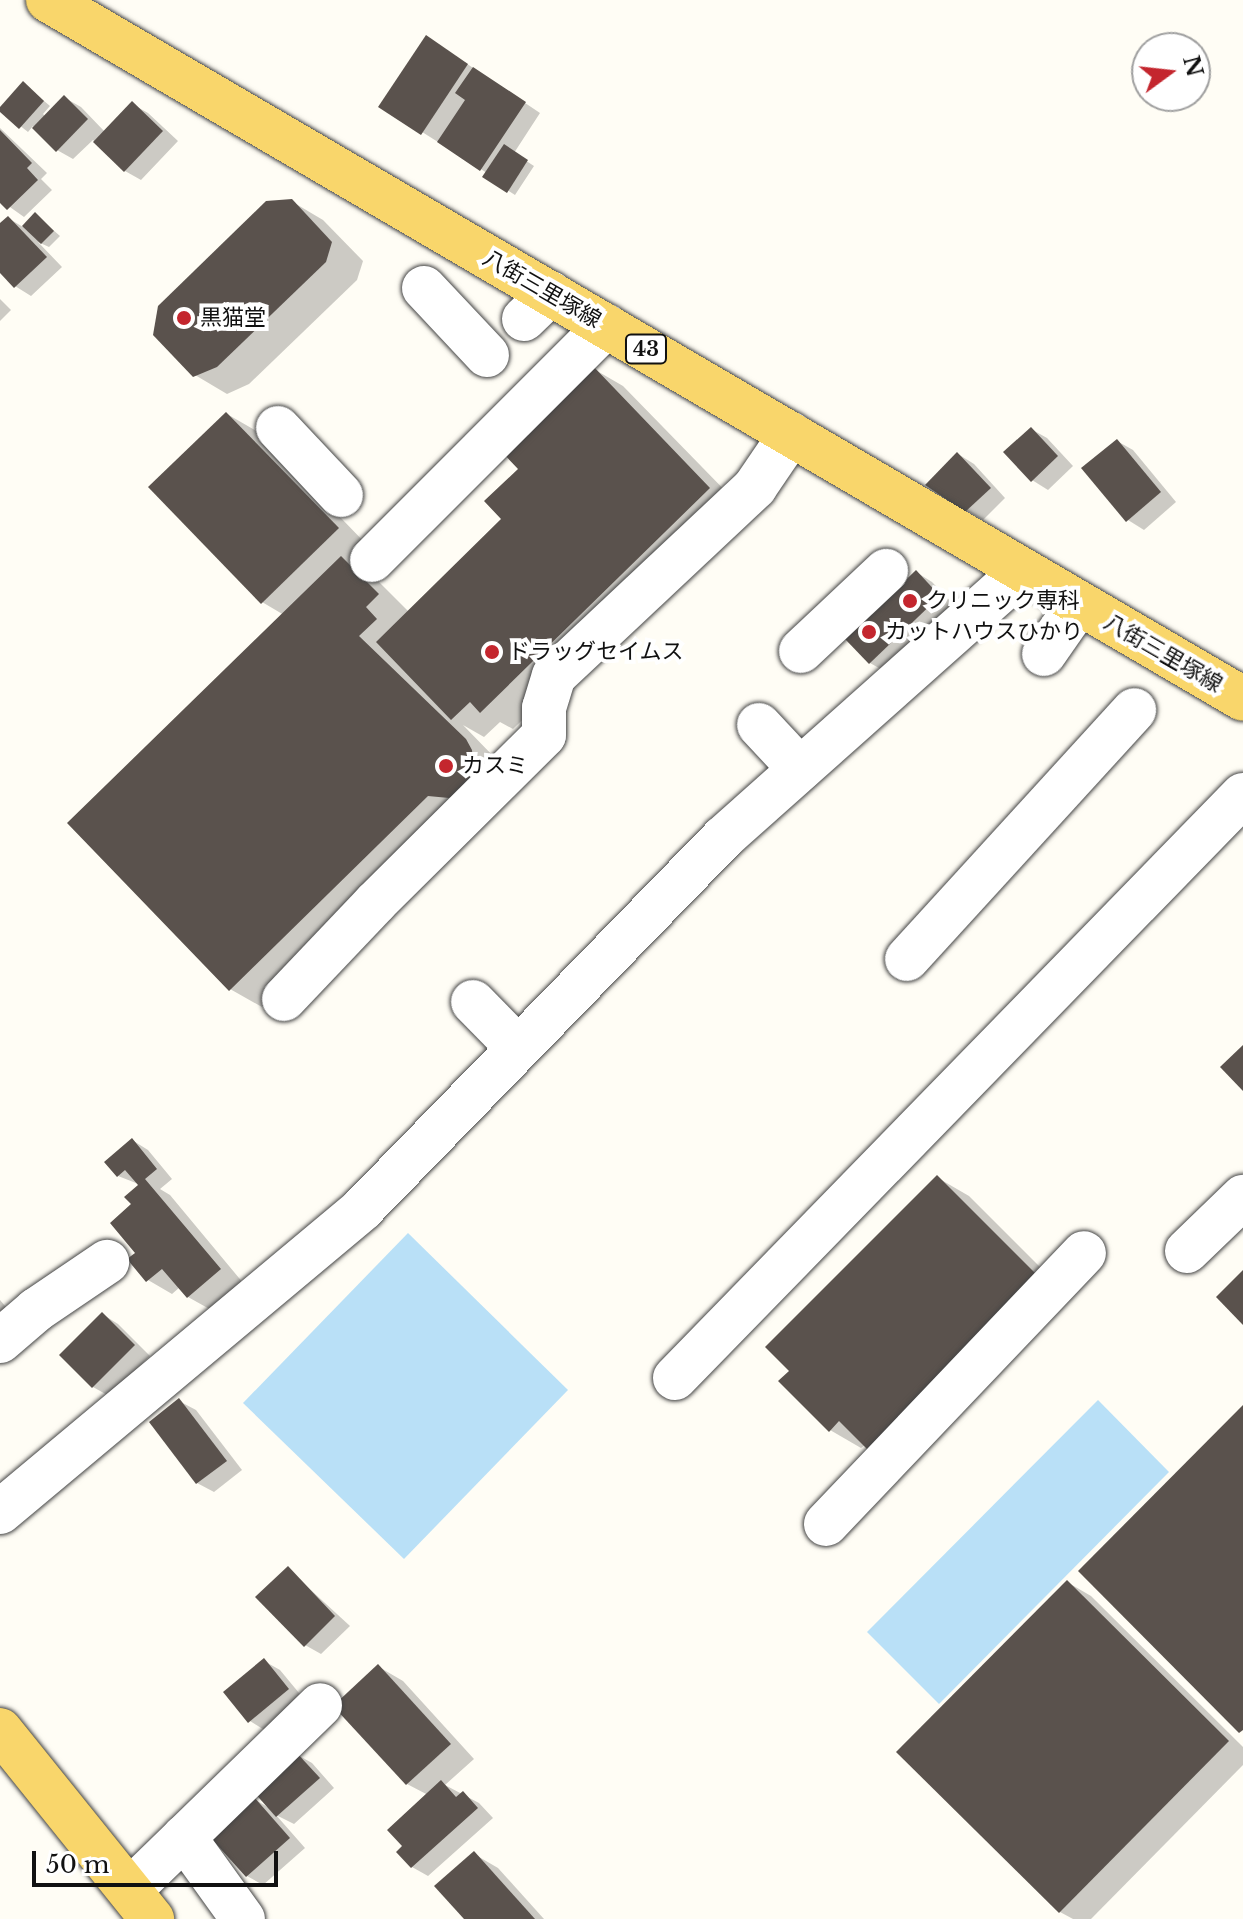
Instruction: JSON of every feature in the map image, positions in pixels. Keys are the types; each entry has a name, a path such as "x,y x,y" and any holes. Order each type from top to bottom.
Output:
{"main road":[{"name":"八街三里塚線","path":"48,0 444,269 537,306 606,326 1243,699"},
{"path":"0,1730 141,1905"}],"street":[{"path":"444,269 487,355"},
{"path":"372,560 606,326"},
{"path":"278,428 341,495"},
{"path":"284,999 375,903 544,735 544,708 554,676 755,487 791,434"},
{"path":"801,651 886,571"},
{"path":"0,1512 363,1208 723,838 1022,572"},
{"path":"1044,654 1078,605"},
{"path":"907,959 1134,710"},
{"path":"759,725 800,769"},
{"path":"675,1378 1243,795"},
{"path":"473,1002 518,1048"},
{"path":"1187,1251 1243,1197"},
{"path":"826,1524 1084,1253"},
{"path":"0,1341 36,1310 107,1262"},
{"path":"141,1905 184,1837 320,1705"},
{"path":"184,1837 243,1919"}],"water":[{"path":"408,1233 568,1390 404,1559 243,1403"},
{"path":"1098,1400 1169,1472 939,1704 867,1632"}],"building":[{"path":"426,35 468,64 421,135 378,107"},
{"path":"473,67 526,102 480,171 437,142 465,100 455,93"},
{"path":"23,81 44,101 19,129 0,112 0,107"},
{"path":"64,95 88,119 56,152 32,128"},
{"path":"132,101 163,131 124,172 93,142"},
{"path":"0,130 32,163 27,168 38,180 7,210 0,203"},
{"path":"504,144 528,160 507,193 482,177"},
{"path":"292,199 332,242 326,262 217,367 193,377 153,335 158,306 266,201"},
{"path":"35,212 54,231 41,244 22,226"},
{"path":"8,216 47,257 14,288 0,273 0,223"},
{"path":"592,365 710,488 480,713 470,702 451,720 376,642 501,519 484,501 518,469 502,452"},
{"path":"226,412 339,528 261,604 148,487"},
{"path":"1031,427 1058,456 1031,482 1003,452"},
{"path":"1117,439 1161,492 1126,522 1081,468"},
{"path":"957,452 991,488 965,512 925,485"},
{"path":"341,556 379,594 366,607 377,619 359,636 466,739 472,750 474,774 460,793 449,798 428,796 229,991 67,823"},
{"path":"916,570 940,596 869,664 845,639"},
{"path":"1243,1045 1243,1091 1220,1067"},
{"path":"132,1138 157,1169 145,1179 221,1269 187,1298 162,1269 146,1282 127,1259 135,1253 110,1223 131,1204 124,1197 138,1185 125,1170 117,1177 104,1162"},
{"path":"937,1175 1040,1278 868,1450 839,1421 829,1432 778,1381 789,1371 765,1347"},
{"path":"1243,1270 1243,1325 1216,1297"},
{"path":"102,1312 135,1345 92,1388 59,1355"},
{"path":"179,1398 227,1461 196,1484 149,1422"},
{"path":"1243,1405 1243,1730 1239,1733 1078,1571"},
{"path":"288,1566 335,1616 304,1647 255,1597"},
{"path":"1067,1580 1229,1741 1059,1913 896,1752"},
{"path":"264,1658 289,1689 248,1723 223,1692"},
{"path":"378,1664 451,1744 406,1785 333,1706"},
{"path":"295,1751 320,1778 276,1817 252,1790"},
{"path":"441,1780 456,1797 463,1791 478,1808 411,1868 396,1852 402,1846 387,1830"},
{"path":"254,1797 290,1838 246,1877 210,1837"},
{"path":"474,1851 535,1919 464,1919 434,1886"}],"place":[{"name":"黒猫堂","path":"184,318"},
{"name":"クリニック専科","path":"910,601"},
{"name":"カットハウスひかり","path":"869,632"},
{"name":"ドラッグセイムス","path":"492,652"},
{"name":"カスミ","path":"446,766"}]}
